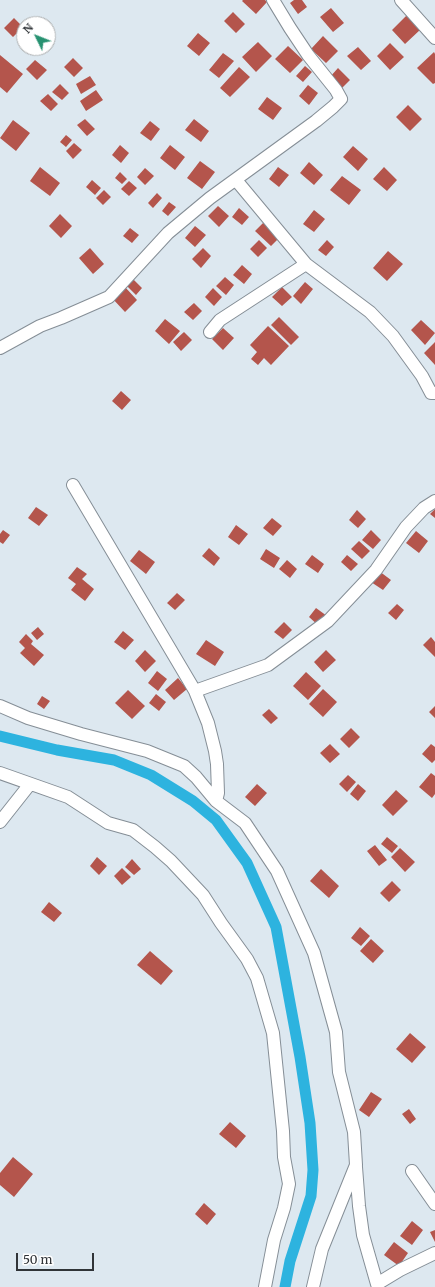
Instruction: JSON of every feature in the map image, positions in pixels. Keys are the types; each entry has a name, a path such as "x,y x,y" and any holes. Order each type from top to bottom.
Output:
{"street":[{"path":"0,348 40,326 109,297 168,233 210,198 316,121 340,99 336,90 308,55 273,0"},
{"path":"401,0 435,38"},
{"path":"236,180 306,264 370,312 393,336 422,376 434,396"},
{"path":"210,332 220,320 306,264"},
{"path":"73,485 195,691 208,723 215,751 218,793 216,801"},
{"path":"195,691 268,665 328,621 376,570 406,527 424,508 435,501"},
{"path":"0,706 28,718 147,751 184,766 196,777 216,801 245,823 277,871 314,953 336,1032 339,1072 354,1132 359,1206 363,1235 377,1285 400,1270 435,1253"},
{"path":"0,773 68,797 108,822 133,830 155,846 203,895 247,959 257,978 272,1033 283,1130 284,1157 289,1184 284,1208 274,1240 265,1287"},
{"path":"0,822 30,784"},
{"path":"313,1287 322,1249 356,1165"},
{"path":"412,1170 435,1204"}],"building":[{"path":"265,0 267,2 256,14 242,1"},
{"path":"294,0 302,0 307,7 298,14 290,3"},
{"path":"331,8 344,23 333,32 320,17"},
{"path":"233,12 245,24 236,33 224,21"},
{"path":"407,15 421,29 405,44 392,30"},
{"path":"14,18 16,20 16,34 13,37 4,28"},
{"path":"198,33 210,43 199,56 187,46"},
{"path":"323,36 338,51 326,63 311,49"},
{"path":"258,42 272,56 256,72 242,57"},
{"path":"390,43 404,57 390,70 377,56"},
{"path":"288,46 303,60 290,73 275,59"},
{"path":"358,47 371,61 361,70 347,56"},
{"path":"434,52 435,83 433,84 417,68"},
{"path":"223,53 234,61 219,78 209,70"},
{"path":"0,55 23,74 7,93 0,87"},
{"path":"73,58 83,68 74,77 64,67"},
{"path":"35,60 47,70 37,80 26,69"},
{"path":"305,66 312,72 303,82 296,76"},
{"path":"239,67 250,77 230,97 220,88"},
{"path":"338,68 350,80 342,88 330,77"},
{"path":"90,76 96,85 81,94 76,84"},
{"path":"60,84 69,93 62,100 52,92"},
{"path":"308,85 318,93 309,105 299,96"},
{"path":"96,90 103,100 86,111 80,101"},
{"path":"48,94 58,104 51,111 40,101"},
{"path":"267,97 282,108 273,120 258,109"},
{"path":"408,105 422,119 410,131 396,117"},
{"path":"85,119 95,129 87,136 77,125"},
{"path":"194,119 209,131 201,142 185,130"},
{"path":"13,120 30,133 16,151 0,138"},
{"path":"150,121 160,129 151,141 140,133"},
{"path":"66,135 72,140 66,147 60,142"},
{"path":"74,143 82,150 73,159 66,151"},
{"path":"120,145 129,153 121,163 112,155"},
{"path":"170,145 185,157 175,170 160,158"},
{"path":"353,146 368,159 358,171 343,157"},
{"path":"200,161 215,172 202,189 187,178"},
{"path":"309,162 323,175 314,185 300,173"},
{"path":"40,167 60,183 50,196 30,181"},
{"path":"278,167 289,175 279,187 269,179"},
{"path":"384,167 397,180 387,191 373,179"},
{"path":"145,168 154,176 145,185 137,177"},
{"path":"120,172 127,179 122,184 115,178"},
{"path":"342,176 361,190 349,205 330,190"},
{"path":"92,180 101,188 95,195 86,187"},
{"path":"129,181 137,188 129,196 121,189"},
{"path":"104,190 111,197 103,205 96,198"},
{"path":"157,193 162,198 153,208 148,203"},
{"path":"169,202 176,207 168,216 162,211"},
{"path":"218,206 229,216 219,227 208,216"},
{"path":"239,208 249,217 242,225 232,217"},
{"path":"314,210 325,219 314,232 303,224"},
{"path":"60,214 72,226 61,238 49,226"},
{"path":"264,222 280,237 271,246 255,231"},
{"path":"195,226 206,235 195,247 185,238"},
{"path":"130,228 139,235 132,243 123,236"},
{"path":"259,240 267,248 258,257 250,249"},
{"path":"327,240 334,247 326,256 318,250"},
{"path":"90,248 104,264 93,274 79,258"},
{"path":"203,248 211,256 201,268 192,259"},
{"path":"388,251 403,264 387,281 373,268"},
{"path":"242,265 252,274 244,284 233,275"},
{"path":"225,277 234,285 226,295 216,286"},
{"path":"133,279 142,288 136,295 126,285"},
{"path":"305,282 313,289 301,304 293,296"},
{"path":"125,287 137,300 125,312 112,298"},
{"path":"282,287 292,297 282,306 272,297"},
{"path":"213,288 222,297 214,306 205,297"},
{"path":"194,303 202,311 193,320 184,312"},
{"path":"279,317 299,337 291,345 271,325"},
{"path":"165,319 180,331 169,344 155,331"},
{"path":"421,320 435,333 425,345 411,330"},
{"path":"268,326 289,346 271,365 264,358 258,365 251,359 257,352 250,345"},
{"path":"223,328 234,338 223,350 212,339"},
{"path":"184,332 192,340 181,351 173,342"},
{"path":"435,342 435,365 424,353"},
{"path":"121,391 131,400 122,410 112,401"},
{"path":"36,507 48,515 39,526 28,518"},
{"path":"435,509 435,518 430,514"},
{"path":"357,510 366,519 358,528 349,520"},
{"path":"272,518 282,526 273,536 263,528"},
{"path":"236,525 248,534 239,545 228,537"},
{"path":"3,530 10,535 3,544 0,542 0,534"},
{"path":"371,530 381,540 373,549 362,540"},
{"path":"416,531 428,541 419,553 406,543"},
{"path":"359,541 370,551 362,559 351,549"},
{"path":"209,548 220,558 214,566 202,556"},
{"path":"266,549 280,558 274,568 260,559"},
{"path":"139,550 155,562 146,574 130,561"},
{"path":"312,555 324,564 318,573 305,564"},
{"path":"347,555 358,564 351,571 341,562"},
{"path":"287,560 297,569 290,578 279,569"},
{"path":"77,567 87,574 82,579 94,589 85,601 71,590 76,584 68,578"},
{"path":"379,571 391,580 383,590 371,582"},
{"path":"177,593 185,600 175,610 167,603"},
{"path":"397,604 404,610 396,620 388,613"},
{"path":"316,608 327,616 319,626 309,617"},
{"path":"284,622 292,630 283,639 274,632"},
{"path":"38,627 44,634 37,640 31,633"},
{"path":"123,631 134,640 125,650 114,642"},
{"path":"26,634 33,641 31,644 44,655 34,666 20,653 25,648 19,642"},
{"path":"431,637 435,642 435,657 423,645"},
{"path":"206,640 224,652 215,666 196,654"},
{"path":"145,650 156,661 145,672 135,661"},
{"path":"326,650 336,660 323,672 314,662"},
{"path":"157,671 167,679 158,691 148,683"},
{"path":"306,672 321,686 308,700 293,686"},
{"path":"178,678 187,689 174,700 165,690"},
{"path":"323,689 337,702 323,717 309,704"},
{"path":"128,690 145,706 132,719 115,703"},
{"path":"156,694 166,702 159,711 149,703"},
{"path":"42,696 50,701 44,709 37,704"},
{"path":"435,706 435,718 429,712"},
{"path":"269,709 278,718 271,724 262,715"},
{"path":"351,728 360,737 349,748 340,739"},
{"path":"330,744 340,754 330,763 320,753"},
{"path":"431,744 435,747 435,760 432,763 422,754"},
{"path":"431,773 435,776 435,794 432,798 419,787"},
{"path":"348,775 356,782 347,792 339,784"},
{"path":"257,784 267,793 255,806 245,797"},
{"path":"358,784 366,791 358,801 350,794"},
{"path":"396,790 408,801 393,816 382,805"},
{"path":"387,837 398,846 392,853 381,844"},
{"path":"375,845 387,860 379,866 367,851"},
{"path":"400,848 415,862 405,872 391,857"},
{"path":"97,857 107,866 99,875 90,866"},
{"path":"132,859 141,869 134,875 125,867"},
{"path":"122,868 131,877 122,885 114,876"},
{"path":"321,869 339,886 329,898 310,881"},
{"path":"392,881 401,890 389,902 380,893"},
{"path":"49,902 62,913 54,922 41,912"},
{"path":"360,927 370,936 361,946 351,938"},
{"path":"371,939 384,951 373,963 360,951"},
{"path":"150,951 173,971 161,985 137,965"},
{"path":"410,1033 426,1047 412,1063 396,1049"},
{"path":"371,1092 382,1099 369,1117 359,1110"},
{"path":"409,1109 416,1119 410,1124 402,1114"},
{"path":"230,1122 246,1136 236,1148 219,1134"},
{"path":"13,1157 33,1174 14,1197 0,1185 0,1173"},
{"path":"204,1203 216,1214 207,1225 195,1214"},
{"path":"412,1221 423,1230 412,1245 400,1236"},
{"path":"435,1230 435,1242 430,1232"},
{"path":"394,1242 408,1253 399,1266 384,1255"}],"waterway":[{"path":"0,736 57,750 114,760 151,775 193,801 216,820 247,863 276,927 300,1057 310,1123 313,1170 311,1196 290,1261 285,1287"}]}
